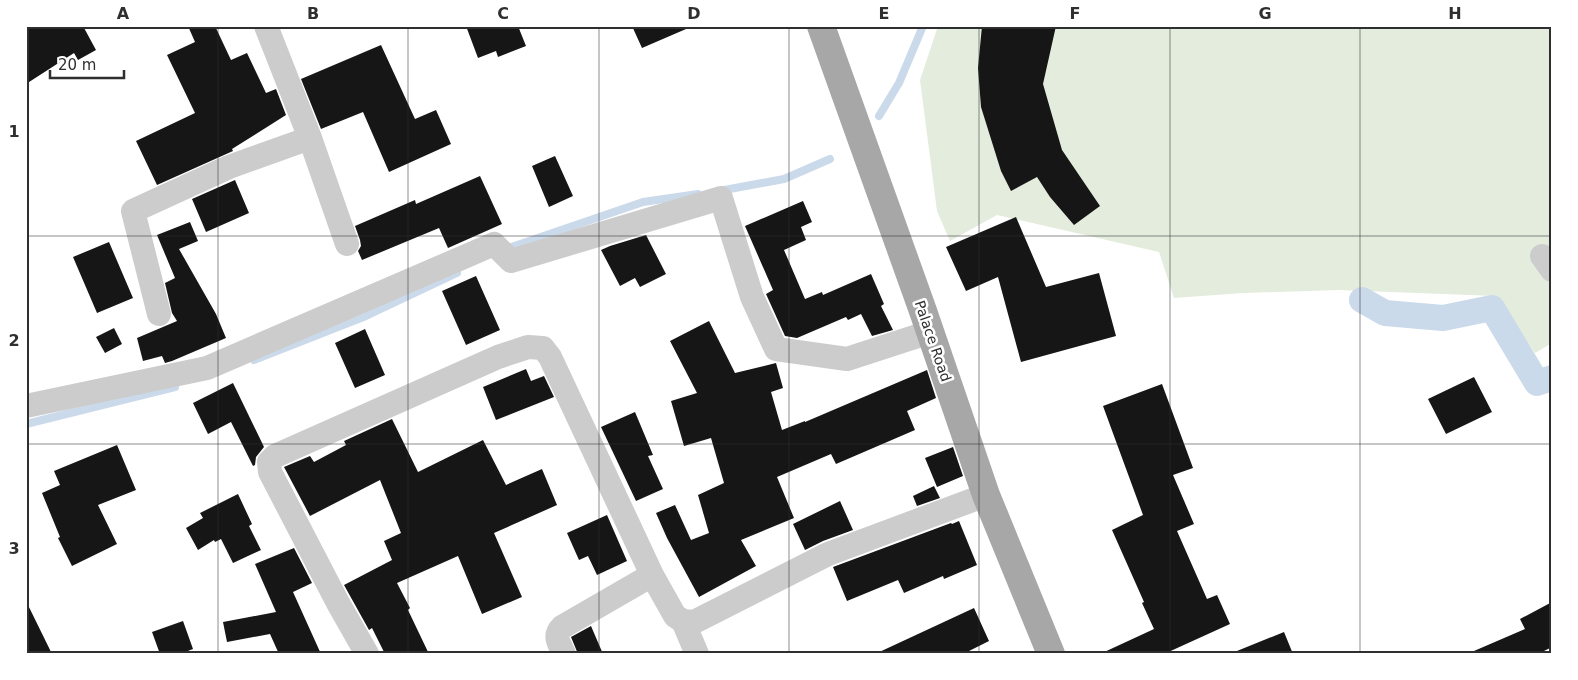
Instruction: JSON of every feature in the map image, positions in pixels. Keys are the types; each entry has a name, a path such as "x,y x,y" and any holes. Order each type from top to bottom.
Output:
{"main road":[{"name":"Palace Road","path":"821,26 986,495 1051,654"}],"street":[{"path":"266,26 310,138 347,244"},
{"path":"159,314 133,211 229,167 310,138"},
{"path":"26,406 207,368 494,244 511,261 722,198 752,298 776,349 848,358 930,332"},
{"path":"367,654 338,603 270,472 270,462 275,456 498,357 528,347 543,348 550,357 652,575 675,616 683,621 694,622 828,554 986,495"},
{"path":"564,654 556,639 557,632 562,627 652,575"},
{"path":"683,621 697,654"}],"green space":[{"path":"938,26 1552,26 1552,343 1535,353 1496,296 1339,290 1243,293 1174,298 1159,252 997,215 950,241 937,211 920,80"}],"building":[{"path":"26,26 83,26 96,50 78,60 74,53 26,84"},
{"path":"188,26 215,26 231,60 247,53 266,93 276,89 286,115 232,149 233,151 157,185 136,141 195,113 167,55 195,42"},
{"path":"466,26 518,26 526,46 498,57 496,51 478,58"},
{"path":"632,26 693,26 642,48"},
{"path":"982,26 1056,26 1043,84 1062,150 1100,206 1074,225 1050,197 1037,177 1011,191 1001,171 981,107 978,68"},
{"path":"381,45 415,119 436,110 451,144 389,172 363,112 321,129 301,79"},
{"path":"555,156 573,196 549,207 532,166"},
{"path":"480,176 502,224 448,248 439,228 362,260 358,251 361,246 355,226 415,200 416,204"},
{"path":"235,180 249,213 206,232 192,199"},
{"path":"803,201 812,222 801,227 806,240 784,250 805,299 822,292 823,295 871,274 884,304 881,306 893,330 872,336 861,314 848,320 846,317 797,338 785,336 766,294 773,290 745,226"},
{"path":"1016,217 1046,287 1099,273 1116,336 1021,362 998,277 966,291 946,247"},
{"path":"190,222 198,241 179,249 216,314 226,338 165,363 162,356 143,361 137,338 177,321 172,313 165,283 175,278 157,235"},
{"path":"646,235 666,274 640,287 635,278 620,286 601,250"},
{"path":"109,242 133,298 97,313 73,257"},
{"path":"476,276 500,330 466,345 442,291"},
{"path":"709,321 735,373 776,363 783,388 771,392 782,430 927,370 936,398 907,411 915,430 836,464 831,454 777,477 794,518 741,540 756,566 699,597 667,538 656,513 675,505 691,540 709,533 698,495 724,483 711,438 684,446 671,401 697,393 670,341"},
{"path":"114,328 122,344 105,353 96,337"},
{"path":"365,329 385,375 355,388 335,343"},
{"path":"526,369 531,381 544,376 554,397 496,420 483,387"},
{"path":"1474,377 1492,412 1446,434 1428,399"},
{"path":"233,383 264,447 256,457 255,465 253,466 231,422 208,434 193,403"},
{"path":"1162,384 1193,468 1173,475 1194,524 1177,531 1207,599 1217,595 1230,624 1164,654 1100,654 1154,629 1112,530 1143,515 1103,406"},
{"path":"635,412 653,455 648,456 663,489 636,501 601,427"},
{"path":"392,419 418,472 483,440 506,485 542,469 557,505 494,533 522,597 482,614 458,556 397,583 410,608 408,610 429,654 385,654 372,628 369,630 344,585 392,560 384,541 401,533 380,480 310,516 284,467 310,456 314,462 346,445 344,441"},
{"path":"117,445 136,490 98,505 117,544 72,566 58,538 60,537 42,493 60,485 54,471"},
{"path":"953,447 963,476 937,487 925,458"},
{"path":"934,486 940,498 917,506 913,496"},
{"path":"238,494 252,524 249,526 261,550 233,563 221,539 215,542 214,540 198,550 186,528 203,518 200,513"},
{"path":"840,501 853,530 805,550 793,524"},
{"path":"607,515 627,561 597,575 588,556 579,560 567,533"},
{"path":"959,521 977,565 944,579 943,576 904,593 898,580 847,601 833,567"},
{"path":"294,548 312,583 293,592 321,654 279,654 270,634 227,642 223,622 276,612 255,564"},
{"path":"26,601 52,654 26,654"},
{"path":"1552,602 1552,647 1538,654 1467,654 1525,629 1520,619"},
{"path":"974,608 989,641 963,654 875,654"},
{"path":"183,621 193,649 180,654 160,654 152,632"},
{"path":"591,626 603,654 578,654 571,637"},
{"path":"1284,632 1293,654 1232,654 1232,653"}],"waterway":[{"path":"879,116 899,83 923,26"},
{"path":"719,191 784,179 830,159"},
{"path":"506,249 643,202 698,194"},
{"path":"254,360 366,316 457,273"},
{"path":"1362,300 1385,313 1443,318 1492,308 1537,383 1552,378"},
{"path":"26,424 175,387"}]}
